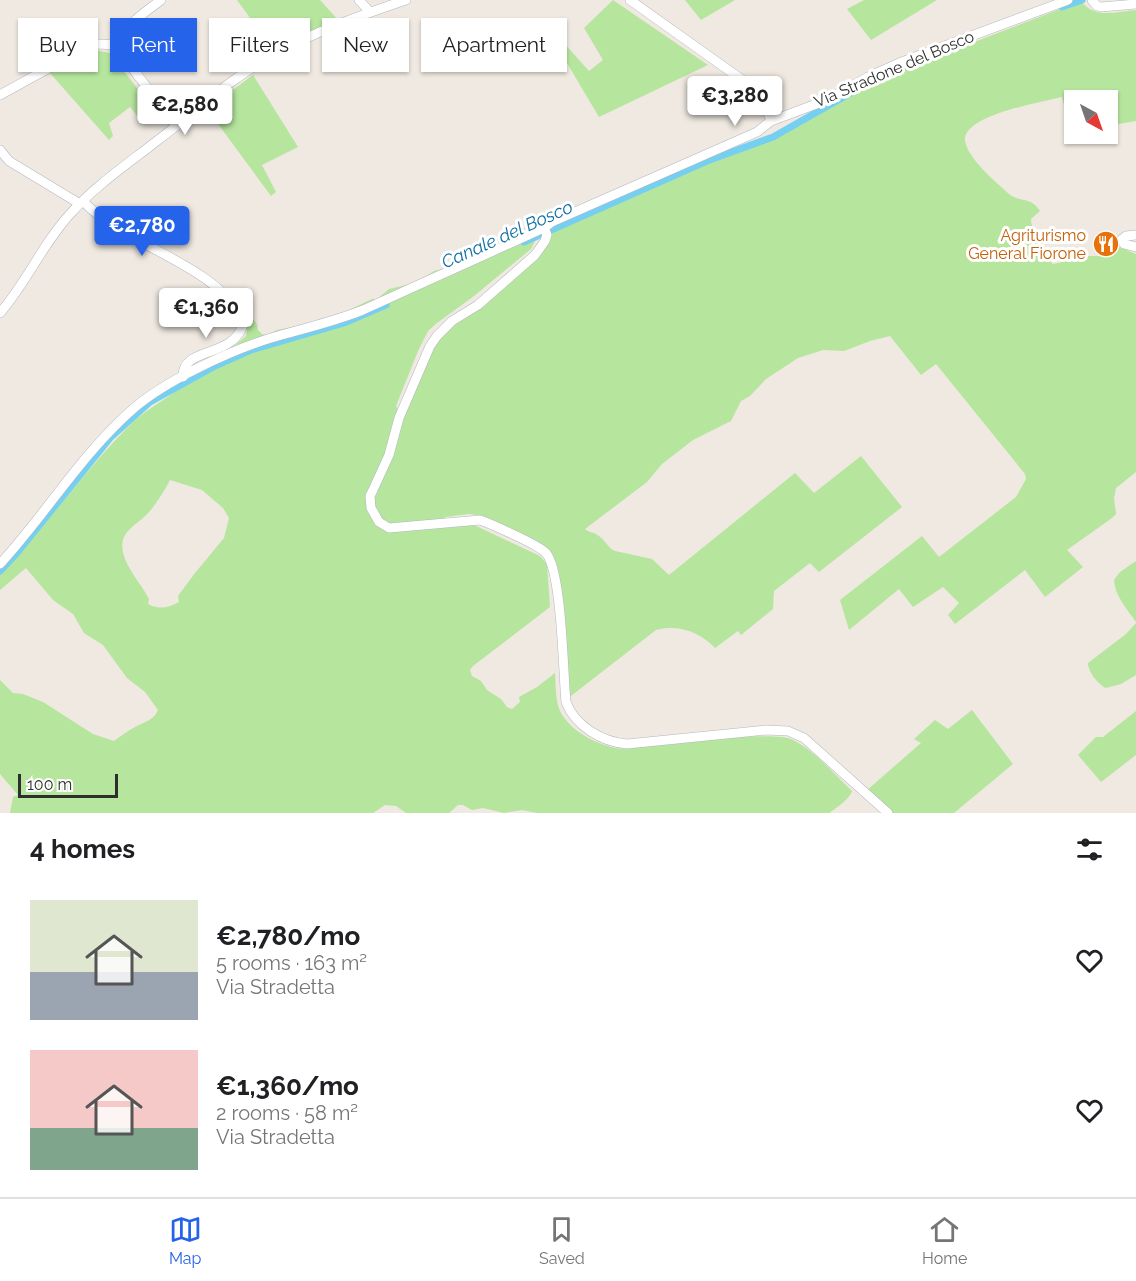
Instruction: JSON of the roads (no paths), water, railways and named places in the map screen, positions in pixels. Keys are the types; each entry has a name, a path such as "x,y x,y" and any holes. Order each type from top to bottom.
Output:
{"street":[{"path":"139,18 161,0"},
{"path":"359,0 369,11"},
{"path":"0,314 15,296 62,224 81,202 237,77 302,39 369,11 406,0"},
{"path":"630,0 748,84 767,110 771,122"},
{"name":"Via Stradone del Bosco","path":"0,564 113,427 149,397 183,377 252,345 363,310 545,231 552,222 757,132 771,122 827,100 868,77 929,51 1068,0"},
{"path":"1092,1 1101,7 1136,4"},
{"path":"0,95 85,48 97,44 110,45"},
{"path":"135,72 177,125"},
{"path":"0,150 9,160 81,202 99,217 169,256 220,292 238,309 244,322 237,339 228,345 201,354 187,364 183,377"},
{"path":"545,231 541,247 535,255 478,305 452,321 430,346 399,418 389,455 370,496 371,508 375,517 384,526 395,528 480,520 542,549 551,561 556,582 566,702 573,717 599,736 616,743 627,744 766,730 788,730 804,738 888,813"},
{"path":"1136,235 1122,239 1124,244 1136,247"}],"waterway":[{"name":"Canale del Bosco","path":"1062,7 1082,0"},
{"name":"Canale del Bosco","path":"524,242 707,161 773,137 870,82 914,62"},
{"name":"Canale del Bosco","path":"0,571 110,438 150,402 215,366 251,350 344,323 386,305"}],"place":[{"name":"Agriturismo General Fiorone","path":"1106,244"}]}
